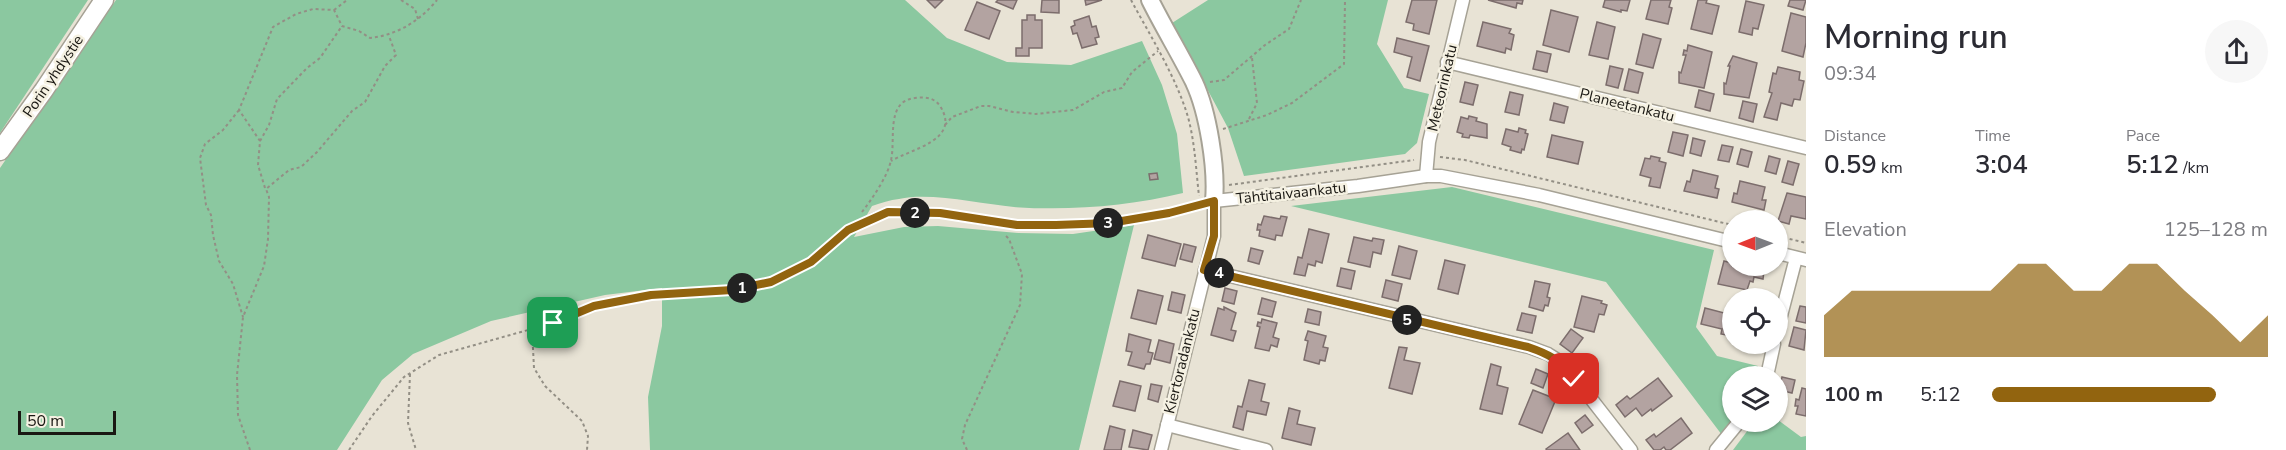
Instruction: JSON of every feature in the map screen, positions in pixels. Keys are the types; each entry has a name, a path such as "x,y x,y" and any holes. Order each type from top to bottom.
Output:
{"main road":[{"name":"Porin yhdystie","path":"0,151 104,0"}],"street":[{"path":"1149,0 1195,84 1209,131 1215,187 1207,203"},
{"name":"Meteorinkatu","path":"1426,176 1429,142 1463,0"},
{"name":"Planeetankatu","path":"1447,62 1806,148"},
{"name":"Tähtitaivaankatu","path":"1207,203 1426,176 1464,179 1539,195 1722,240"},
{"name":"Kiertoradankatu","path":"1161,450 1214,236 1207,203"},
{"path":"1788,297 1801,259"},
{"path":"1204,270 1548,354 1564,364 1631,450"},
{"path":"1167,425 1266,450"},
{"path":"1716,450 1731,432"}],"lane":[{"name":"Tähtitaivaankatu","path":"848,230 888,212 940,213 993,222 1046,225 1110,223 1169,213 1207,203"}],"path":[{"path":"243,317 233,284 219,261 211,215 206,205 200,158 205,144 223,130 239,110 253,81 265,42 273,27 296,14 314,9 334,10 347,0"},
{"path":"401,0 415,9 418,19"},
{"path":"334,10 342,26 359,31 370,38 389,36 418,19 436,0"},
{"path":"1131,0 1177,86 1188,118 1207,203"},
{"path":"1195,84 1224,80 1265,45 1289,29 1301,0"},
{"path":"1209,131 1228,128 1267,115 1292,102 1344,64 1345,0"},
{"path":"250,450 238,415 237,375 243,317 264,266 268,239 269,197 258,165 260,141 269,125 277,99 320,58 342,26"},
{"path":"266,189 289,170 301,167 352,111 365,102 385,66 396,55 389,36"},
{"path":"891,161 932,143 941,135 945,125 952,117 981,106 1036,114 1073,110 1104,92 1122,88 1132,72 1158,51"},
{"path":"1247,120 1252,116 1257,103 1252,58"},
{"path":"349,450 372,416 404,377 439,355 532,329 594,306 651,295 732,290 771,282 811,262 848,230 873,197 891,161 893,120 899,106 910,98 931,98 939,104 945,125"},
{"path":"239,110 260,141"},
{"path":"967,450 962,439 964,425 1020,305 1022,274 1009,239 993,222"},
{"path":"1788,238 1806,243"},
{"path":"532,329 534,368 545,386 582,421 588,436 587,450"},
{"path":"410,374 408,423 416,450"}],"green space":[{"path":"0,0 88,0 0,133"},
{"path":"116,0 905,0 947,38 1007,62 1071,65 1142,41 1162,85 1177,134 1183,193 1121,204 1078,208 1014,207 912,197 872,206 854,237 904,227 938,226 1018,233 1073,234 1134,225 1079,450 650,450 648,397 662,326 662,288 605,295 491,321 413,354 382,380 337,450 0,450 0,168"},
{"path":"1208,0 1388,0 1377,44 1404,88 1429,94 1417,143 1405,154 1244,176 1228,128 1172,23"},
{"path":"1452,187 1714,250 1696,327 1717,356 1758,366 1722,366 1722,435 1606,282 1291,206"},
{"path":"1788,427 1801,437 1806,436 1806,450 1733,450 1746,432 1788,432"}],"building":[{"path":"927,0 943,0 935,8"},
{"path":"998,0 1017,0 1013,9 996,2"},
{"path":"1042,0 1059,0 1059,13 1041,12"},
{"path":"1085,0 1102,0 1086,5"},
{"path":"1412,0 1437,0 1429,34 1413,30 1414,24 1406,22"},
{"path":"1488,0 1523,0 1522,4 1517,3 1516,8"},
{"path":"1605,0 1630,0 1627,11 1621,10 1621,12 1603,7"},
{"path":"1651,0 1671,0 1669,7 1672,8 1668,24 1646,19"},
{"path":"1698,0 1707,0 1706,3 1719,6 1712,34 1691,29"},
{"path":"1790,0 1806,0 1803,10 1788,6"},
{"path":"1746,1 1764,5 1758,29 1753,28 1752,35 1739,32"},
{"path":"977,2 1000,11 989,39 965,30"},
{"path":"1551,10 1578,17 1569,52 1543,45"},
{"path":"1791,13 1806,17 1806,43 1803,57 1782,51"},
{"path":"1027,15 1035,15 1035,20 1042,20 1042,48 1029,48 1029,56 1016,56 1016,48 1022,48 1022,20 1027,20"},
{"path":"1089,16 1092,27 1096,26 1099,37 1095,38 1097,44 1082,48 1077,33 1073,34 1071,27 1075,25 1074,21"},
{"path":"1483,22 1511,29 1509,33 1514,35 1511,50 1506,48 1505,53 1477,46"},
{"path":"1597,22 1615,27 1608,59 1589,55"},
{"path":"1643,34 1661,39 1653,68 1636,64"},
{"path":"1397,38 1429,46 1420,81 1407,77 1412,57 1394,52"},
{"path":"1688,45 1712,52 1704,88 1679,83 1679,72 1681,73 1686,55 1683,55 1684,50 1687,51"},
{"path":"1537,51 1551,54 1547,72 1533,69"},
{"path":"1733,56 1757,63 1749,98 1724,94 1724,83 1726,84 1730,66 1728,66"},
{"path":"1610,66 1623,69 1618,88 1606,85"},
{"path":"1778,67 1800,72 1799,80 1804,81 1800,100 1794,99 1792,106 1781,103 1777,120 1764,117 1772,93 1769,92 1773,73 1776,74"},
{"path":"1629,69 1643,73 1638,93 1624,90"},
{"path":"1465,82 1478,85 1473,105 1460,102"},
{"path":"1699,90 1714,94 1710,111 1695,107"},
{"path":"1510,92 1523,95 1519,115 1505,112"},
{"path":"1743,101 1757,104 1753,122 1739,118"},
{"path":"1554,103 1568,107 1564,123 1550,120"},
{"path":"1469,116 1487,124 1487,138 1470,135 1469,138 1462,137 1463,134 1457,132 1461,117 1468,119"},
{"path":"1519,128 1526,130 1525,133 1528,134 1521,153 1510,150 1511,147 1502,144 1506,129 1518,132"},
{"path":"1673,132 1688,135 1683,156 1668,152"},
{"path":"1552,135 1583,142 1578,164 1547,157"},
{"path":"1693,138 1705,141 1701,156 1690,153"},
{"path":"1722,145 1733,147 1729,162 1718,160"},
{"path":"1741,149 1752,152 1748,167 1737,164"},
{"path":"1651,156 1660,158 1659,161 1666,163 1660,188 1649,186 1651,178 1640,175 1645,158 1650,159"},
{"path":"1769,156 1780,159 1776,174 1765,171"},
{"path":"1788,161 1799,164 1793,185 1782,182"},
{"path":"1693,170 1718,176 1715,188 1719,189 1717,198 1684,191 1687,181 1690,182"},
{"path":"1157,173 1158,179 1150,180 1149,174"},
{"path":"1740,181 1765,187 1762,200 1766,200 1764,210 1732,202 1734,193 1737,194"},
{"path":"1787,193 1806,197 1806,219 1791,216 1788,224 1788,210 1782,210"},
{"path":"1264,216 1280,219 1281,216 1287,217 1282,236 1276,235 1275,240 1259,236 1258,224 1261,225"},
{"path":"1309,229 1329,234 1322,263 1316,261 1315,266 1308,264 1305,276 1294,274 1298,257 1302,258"},
{"path":"1148,235 1181,244 1175,266 1142,258"},
{"path":"1354,237 1372,241 1373,238 1384,240 1381,254 1373,252 1370,267 1348,262"},
{"path":"1184,244 1196,247 1192,262 1180,259"},
{"path":"1399,246 1417,251 1410,279 1392,275"},
{"path":"1251,248 1263,251 1259,264 1248,261"},
{"path":"1445,260 1465,265 1458,294 1438,289"},
{"path":"1341,268 1355,271 1351,289 1337,286"},
{"path":"1722,269 1722,276 1763,276 1763,279 1754,277 1748,288 1718,284"},
{"path":"1386,280 1402,284 1398,301 1382,297"},
{"path":"1535,281 1550,284 1547,297 1550,298 1548,306 1545,305 1543,311 1529,307"},
{"path":"1225,288 1237,291 1234,304 1222,301"},
{"path":"1138,290 1163,296 1156,324 1131,318"},
{"path":"1172,292 1185,295 1181,313 1168,310"},
{"path":"1582,296 1602,301 1601,303 1607,305 1604,315 1599,314 1594,332 1574,327"},
{"path":"1262,298 1276,302 1272,317 1258,314"},
{"path":"1800,306 1806,307 1806,323 1796,321"},
{"path":"1224,307 1236,313 1231,330 1236,331 1233,341 1211,335 1218,308 1224,310"},
{"path":"1705,308 1722,312 1722,329 1701,324"},
{"path":"1308,309 1321,312 1319,325 1305,322"},
{"path":"1522,313 1536,316 1532,333 1517,330"},
{"path":"1262,319 1277,323 1273,337 1279,339 1277,347 1271,345 1269,351 1255,348 1260,327 1257,326"},
{"path":"1794,327 1806,330 1804,350 1789,346"},
{"path":"1571,329 1583,338 1572,353 1560,344"},
{"path":"1308,331 1326,336 1323,347 1328,348 1325,361 1320,360 1319,364 1304,360"},
{"path":"1129,334 1151,340 1148,352 1153,353 1150,364 1146,364 1144,369 1128,365 1132,352 1126,351"},
{"path":"1159,340 1174,344 1170,363 1154,359"},
{"path":"1399,347 1407,348 1404,360 1420,363 1412,394 1389,388"},
{"path":"1491,364 1501,367 1497,385 1508,388 1502,414 1480,409"},
{"path":"1536,369 1548,374 1543,388 1531,383"},
{"path":"1658,378 1672,396 1642,416 1636,408 1625,417 1616,405 1627,396 1630,399"},
{"path":"1788,378 1795,380 1792,393 1788,392"},
{"path":"1249,380 1265,384 1261,401 1269,403 1266,415 1247,411 1243,430 1233,427 1238,406 1242,407"},
{"path":"1120,381 1141,386 1135,411 1113,406"},
{"path":"1151,384 1162,386 1158,402 1148,399"},
{"path":"1802,388 1806,389 1806,416 1796,414 1798,406 1795,406 1796,399 1799,400"},
{"path":"1533,390 1556,399 1542,433 1519,424"},
{"path":"1289,408 1300,411 1297,424 1315,428 1311,445 1282,438"},
{"path":"1585,415 1593,425 1582,433 1575,423"},
{"path":"1681,418 1692,433 1670,450 1664,447 1654,450 1646,440 1654,434 1656,437"},
{"path":"1110,426 1125,430 1121,450 1104,450"},
{"path":"1133,430 1152,435 1148,450 1129,447"},
{"path":"1568,433 1580,450 1546,449"}],"route":[{"path":"553,323 594,306 651,295 732,290 771,282 811,262 848,230 888,212 940,213 1017,225 1056,225 1110,223 1169,213 1214,201 1214,236 1204,270 1528,347 1548,354 1564,364 1574,379"}]}
